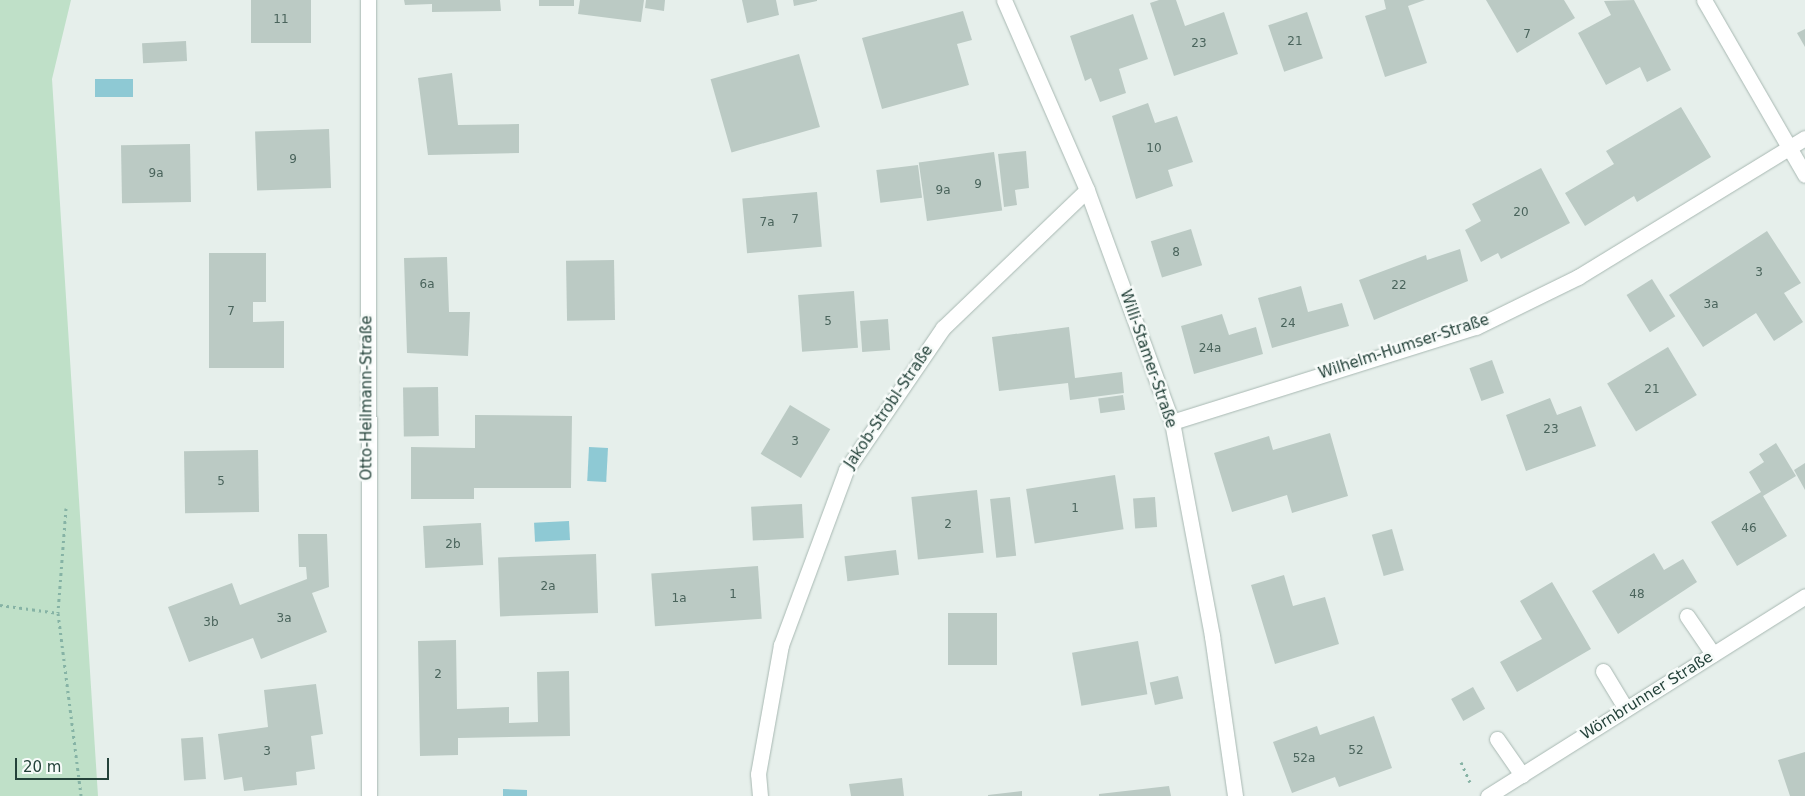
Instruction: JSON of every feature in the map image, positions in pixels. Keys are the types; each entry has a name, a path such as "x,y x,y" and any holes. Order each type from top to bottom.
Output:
{"street":[{"name":"Otto-Heilmann-Straße","path":"368,0 369,796"},
{"name":"Willi-Stamer-Straße","path":"1005,0 1087,190 1172,422 1212,636 1235,796"},
{"path":"1704,0 1805,175"},
{"name":"Wilhelm-Humser-Straße","path":"1172,422 1476,327 1578,277 1805,138"},
{"name":"Jakob-Strobl-Straße","path":"760,796 758,774 781,645 846,470 943,328 1087,190"},
{"name":"Wörnbrunner Straße","path":"1488,796 1805,596"},
{"path":"1687,616 1713,654"},
{"path":"1602,671 1626,709"},
{"path":"1498,739 1522,775"}],"path":[{"path":"66,508 58,613 81,796"},
{"path":"0,605 58,613"},
{"path":"1461,762 1472,787"}],"green space":[{"path":"0,0 71,0 52,79 98,796 0,796"}],"water":[{"path":"95,79 133,79 133,97 95,97"},
{"path":"589,447 608,448 606,482 587,481"},
{"path":"569,521 570,540 535,542 534,523"},
{"path":"503,789 527,790 527,796 503,796"}],"building":[{"path":"251,0 311,0 311,43 251,43"},
{"path":"404,0 500,0 501,11 432,12 432,4 405,5"},
{"path":"539,0 574,0 574,6 539,6"},
{"path":"580,0 644,0 641,22 578,14"},
{"path":"646,0 665,0 664,11 645,8"},
{"path":"742,0 776,0 779,15 747,23"},
{"path":"793,0 817,0 817,1 794,6"},
{"path":"1159,0 1176,0 1185,26 1224,12 1238,54 1174,76 1150,3"},
{"path":"1384,0 1425,0 1408,6 1427,63 1385,77 1365,16 1386,9"},
{"path":"1486,0 1564,0 1575,18 1517,53"},
{"path":"1634,0 1671,70 1647,82 1640,67 1606,85 1578,33 1611,15 1604,1"},
{"path":"963,11 972,40 957,44 969,85 882,109 862,38"},
{"path":"1307,12 1323,58 1284,72 1268,25"},
{"path":"1133,14 1148,59 1119,69 1126,93 1100,102 1091,78 1085,81 1070,36"},
{"path":"1805,29 1805,47 1797,33"},
{"path":"186,41 187,61 143,63 142,43"},
{"path":"799,54 820,127 732,152 711,79"},
{"path":"452,73 458,125 519,124 519,153 428,155 418,78"},
{"path":"1148,103 1155,123 1177,116 1193,162 1168,170 1173,186 1136,199 1112,116"},
{"path":"1681,107 1711,157 1637,202 1634,196 1585,226 1565,193 1614,164 1606,151"},
{"path":"329,129 331,188 257,191 255,132"},
{"path":"190,144 191,202 122,203 121,145"},
{"path":"1026,151 1029,188 1015,190 1017,205 1004,207 998,154"},
{"path":"994,152 1002,210 927,221 919,163"},
{"path":"918,165 922,198 880,203 876,170"},
{"path":"1541,168 1570,223 1501,259 1498,253 1481,262 1465,230 1481,221 1472,204"},
{"path":"817,192 822,247 747,253 742,199"},
{"path":"1191,229 1202,265 1162,278 1151,241"},
{"path":"1767,231 1801,283 1784,293 1803,322 1774,341 1756,313 1703,347 1669,295"},
{"path":"1460,249 1468,281 1374,320 1359,280 1426,255 1427,260"},
{"path":"209,253 266,253 266,302 253,302 253,322 284,321 284,368 209,368"},
{"path":"447,257 449,312 470,312 468,356 407,353 404,258"},
{"path":"614,260 615,320 567,321 566,261"},
{"path":"1652,279 1675,316 1650,332 1627,295"},
{"path":"1301,286 1308,312 1342,303 1349,326 1272,348 1258,298"},
{"path":"854,291 858,348 802,352 798,295"},
{"path":"1222,314 1229,335 1256,327 1263,354 1194,374 1181,326"},
{"path":"888,319 890,350 862,352 860,321"},
{"path":"1069,327 1075,378 1122,372 1124,393 1070,400 1068,383 999,391 992,337"},
{"path":"1668,347 1697,395 1636,432 1607,384"},
{"path":"1492,360 1504,393 1481,401 1469,368"},
{"path":"438,387 439,436 404,437 403,388"},
{"path":"1123,395 1125,410 1100,413 1098,398"},
{"path":"1550,398 1557,415 1581,406 1596,446 1526,471 1506,415"},
{"path":"790,405 830,429 801,478 761,454"},
{"path":"475,415 572,416 571,488 474,488 474,499 411,499 411,447 475,448"},
{"path":"1330,433 1348,496 1292,513 1287,495 1232,512 1214,453 1269,436 1273,450"},
{"path":"1776,443 1796,476 1763,496 1787,536 1737,566 1711,522 1761,492 1749,472 1764,462 1759,454"},
{"path":"258,450 259,512 185,513 184,451"},
{"path":"1805,463 1805,490 1794,470"},
{"path":"1115,475 1124,529 1035,543 1026,489"},
{"path":"977,490 984,553 918,560 911,497"},
{"path":"1010,497 1016,556 996,558 990,499"},
{"path":"1155,497 1157,527 1135,528 1133,499"},
{"path":"802,504 804,538 753,541 751,507"},
{"path":"481,523 483,565 425,568 423,526"},
{"path":"1392,529 1404,570 1384,576 1372,535"},
{"path":"298,534 327,534 329,587 312,593 327,632 261,659 253,638 189,662 168,607 232,583 240,605 307,579 306,567 299,567"},
{"path":"896,550 899,575 847,581 844,556"},
{"path":"1654,553 1664,570 1683,559 1697,582 1618,634 1592,591"},
{"path":"596,554 598,613 500,616 498,557"},
{"path":"758,566 762,619 655,626 651,573"},
{"path":"1284,575 1293,606 1325,597 1339,644 1275,664 1251,585"},
{"path":"1552,582 1591,649 1517,692 1500,662 1542,639 1520,601"},
{"path":"948,613 997,613 997,665 948,665"},
{"path":"456,640 457,709 509,707 509,723 538,722 537,672 569,671 570,736 458,738 458,755 420,756 418,641"},
{"path":"1138,641 1147,694 1081,706 1072,653"},
{"path":"1178,676 1183,698 1155,705 1150,683"},
{"path":"316,684 323,734 311,736 315,769 296,772 297,785 244,791 242,777 224,780 218,734 268,727 264,690"},
{"path":"1473,687 1485,709 1463,721 1451,699"},
{"path":"1374,716 1392,768 1339,787 1335,777 1292,793 1273,742 1317,726 1320,735"},
{"path":"203,737 206,779 184,780 181,739"},
{"path":"1805,752 1805,796 1790,796 1778,760"},
{"path":"902,778 904,796 851,796 849,784"},
{"path":"1169,786 1171,796 1099,796 1099,794"},
{"path":"1022,791 1022,796 988,796 988,795"}]}
